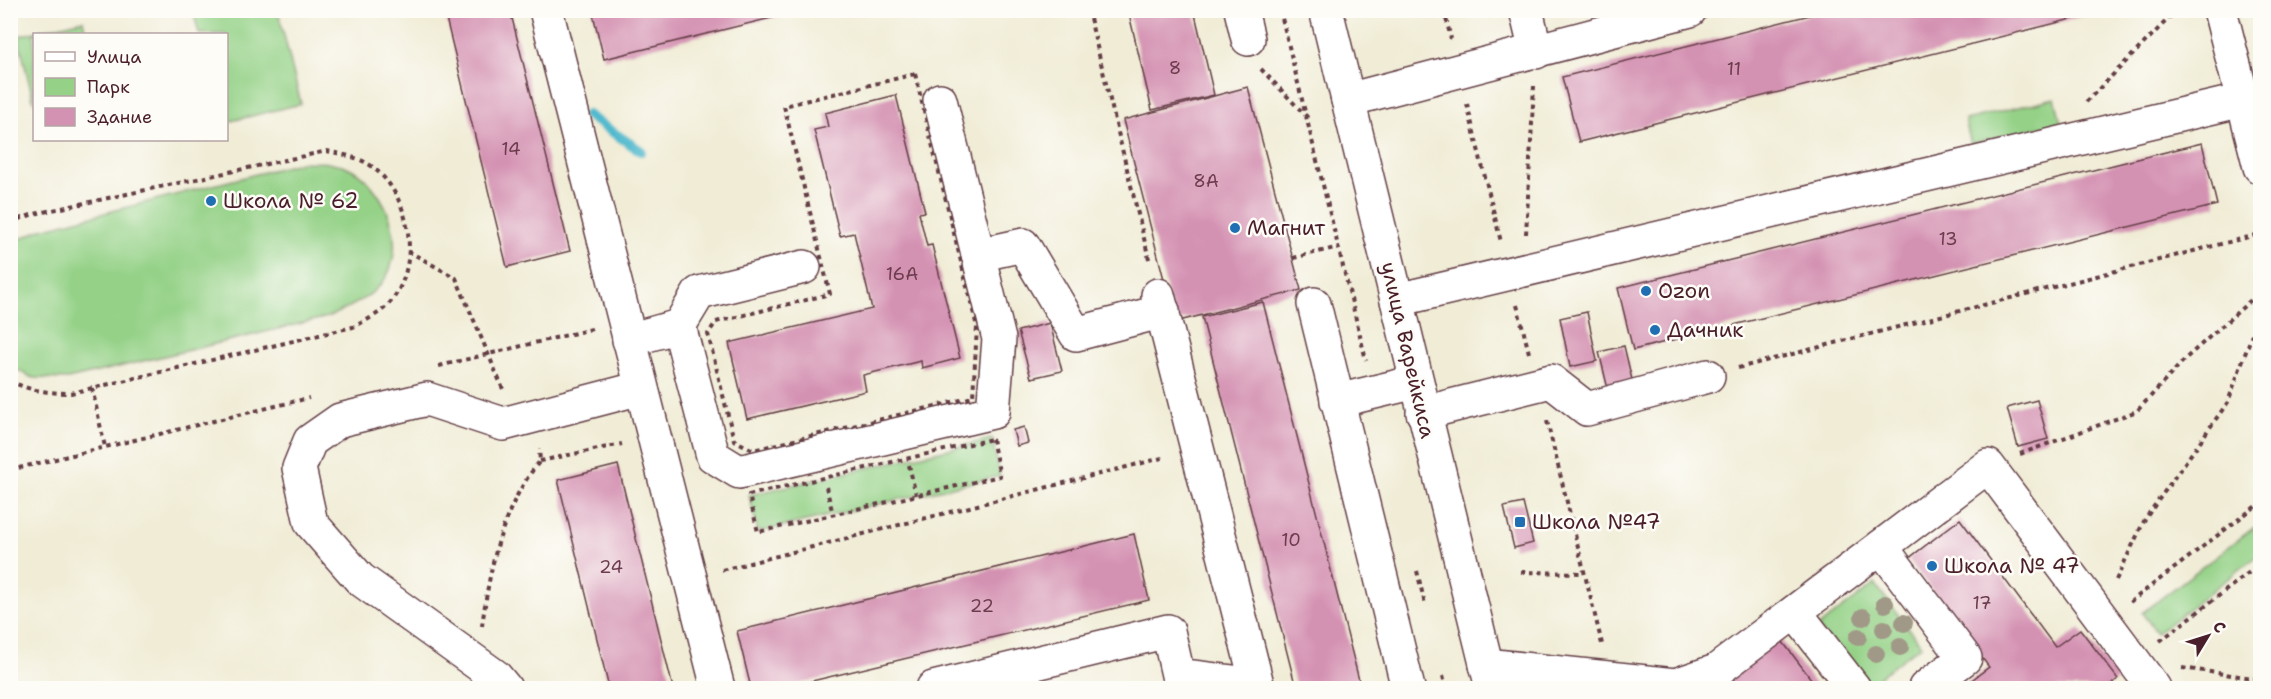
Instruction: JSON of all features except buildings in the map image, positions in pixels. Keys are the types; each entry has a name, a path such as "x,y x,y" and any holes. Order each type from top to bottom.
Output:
{"main road":[{"path":"546,10 718,688"},
{"name":"улица Варейкиса","path":"1326,10 1489,677"},
{"path":"1526,10 1536,52"},
{"path":"1348,100 1690,10"},
{"path":"2220,10 2252,98 2260,166"},
{"path":"1397,300 2252,98"},
{"path":"679,326 713,456 739,472 993,412 999,339 940,100"},
{"path":"933,688 1168,631 1178,675 1257,687 1160,303 1076,334 1023,245 978,255"},
{"path":"629,340 679,326 699,293 804,267"},
{"path":"1314,304 1408,688"},
{"path":"1423,413 1551,381 1587,409 1708,376"},
{"path":"1337,401 1416,382"},
{"path":"505,688 495,676 360,579 311,523 299,468 310,441 340,420 427,399 503,424 641,388"},
{"path":"1489,677 1675,685 1716,671 1988,466 2154,688"},
{"path":"1881,547 1965,658 1924,688"},
{"path":"1795,612 1854,688"}],"path":[{"path":"1088,10 1160,303"},
{"path":"1281,10 1374,393"},
{"path":"2078,110 2177,10"},
{"path":"1249,39 1308,118"},
{"path":"1524,271 1536,52"},
{"path":"915,74 977,327 973,397 753,450 734,440 708,334 716,322 830,294 784,106 915,74"},
{"path":"10,210 12,222 327,150 348,155 369,164 386,180 398,198 404,217 408,251 408,264 400,287 387,305 375,316 353,327 71,393 47,393 25,388 10,381"},
{"path":"1708,376 2260,234"},
{"path":"1293,258 1339,247"},
{"path":"408,251 456,278 489,354"},
{"path":"1988,466 2137,411 2186,358 2260,292"},
{"path":"2101,619 2145,519 2228,402 2260,312"},
{"path":"92,388 105,447"},
{"path":"540,461 654,438"},
{"path":"992,439 1000,476 758,532 749,495 908,458 992,439"},
{"path":"468,657 482,632 490,570 513,501 540,461 538,440"},
{"path":"690,578 1198,448"},
{"path":"908,458 916,495"},
{"path":"824,477 833,514"},
{"path":"2101,619 2260,503"},
{"path":"2133,661 2260,564"},
{"path":"1416,566 1427,611"},
{"path":"1521,572 1584,573"},
{"path":"2133,661 2260,679"},
{"path":"1441,666 1446,688"}],"green space":[{"path":"193,11 278,11 301,104 228,122 228,33 199,33"},
{"path":"83,20 86,33 33,33 33,99 18,36"},
{"path":"2055,98 2061,122 1971,144 1965,120"},
{"path":"303,162 345,166 359,174 372,186 382,201 394,234 394,252 390,268 382,283 364,299 328,317 68,379 33,378 11,367 11,243 42,229"},
{"path":"992,439 1000,476 758,532 749,495"},
{"path":"2260,523 2260,554 2157,633 2142,613"},
{"path":"1875,584 1921,645 1864,688 1818,627"}],"waterway":[{"path":"587,115 641,151"}],"place":[{"name":"Школа № 62","path":"211,201"},
{"name":"Магнит","path":"1235,228"},
{"name":"Ozon","path":"1646,291"},
{"name":"Дачник","path":"1655,330"},
{"name":"Школа №47","path":"1520,522"},
{"name":"Школа № 47","path":"1932,566"}]}
